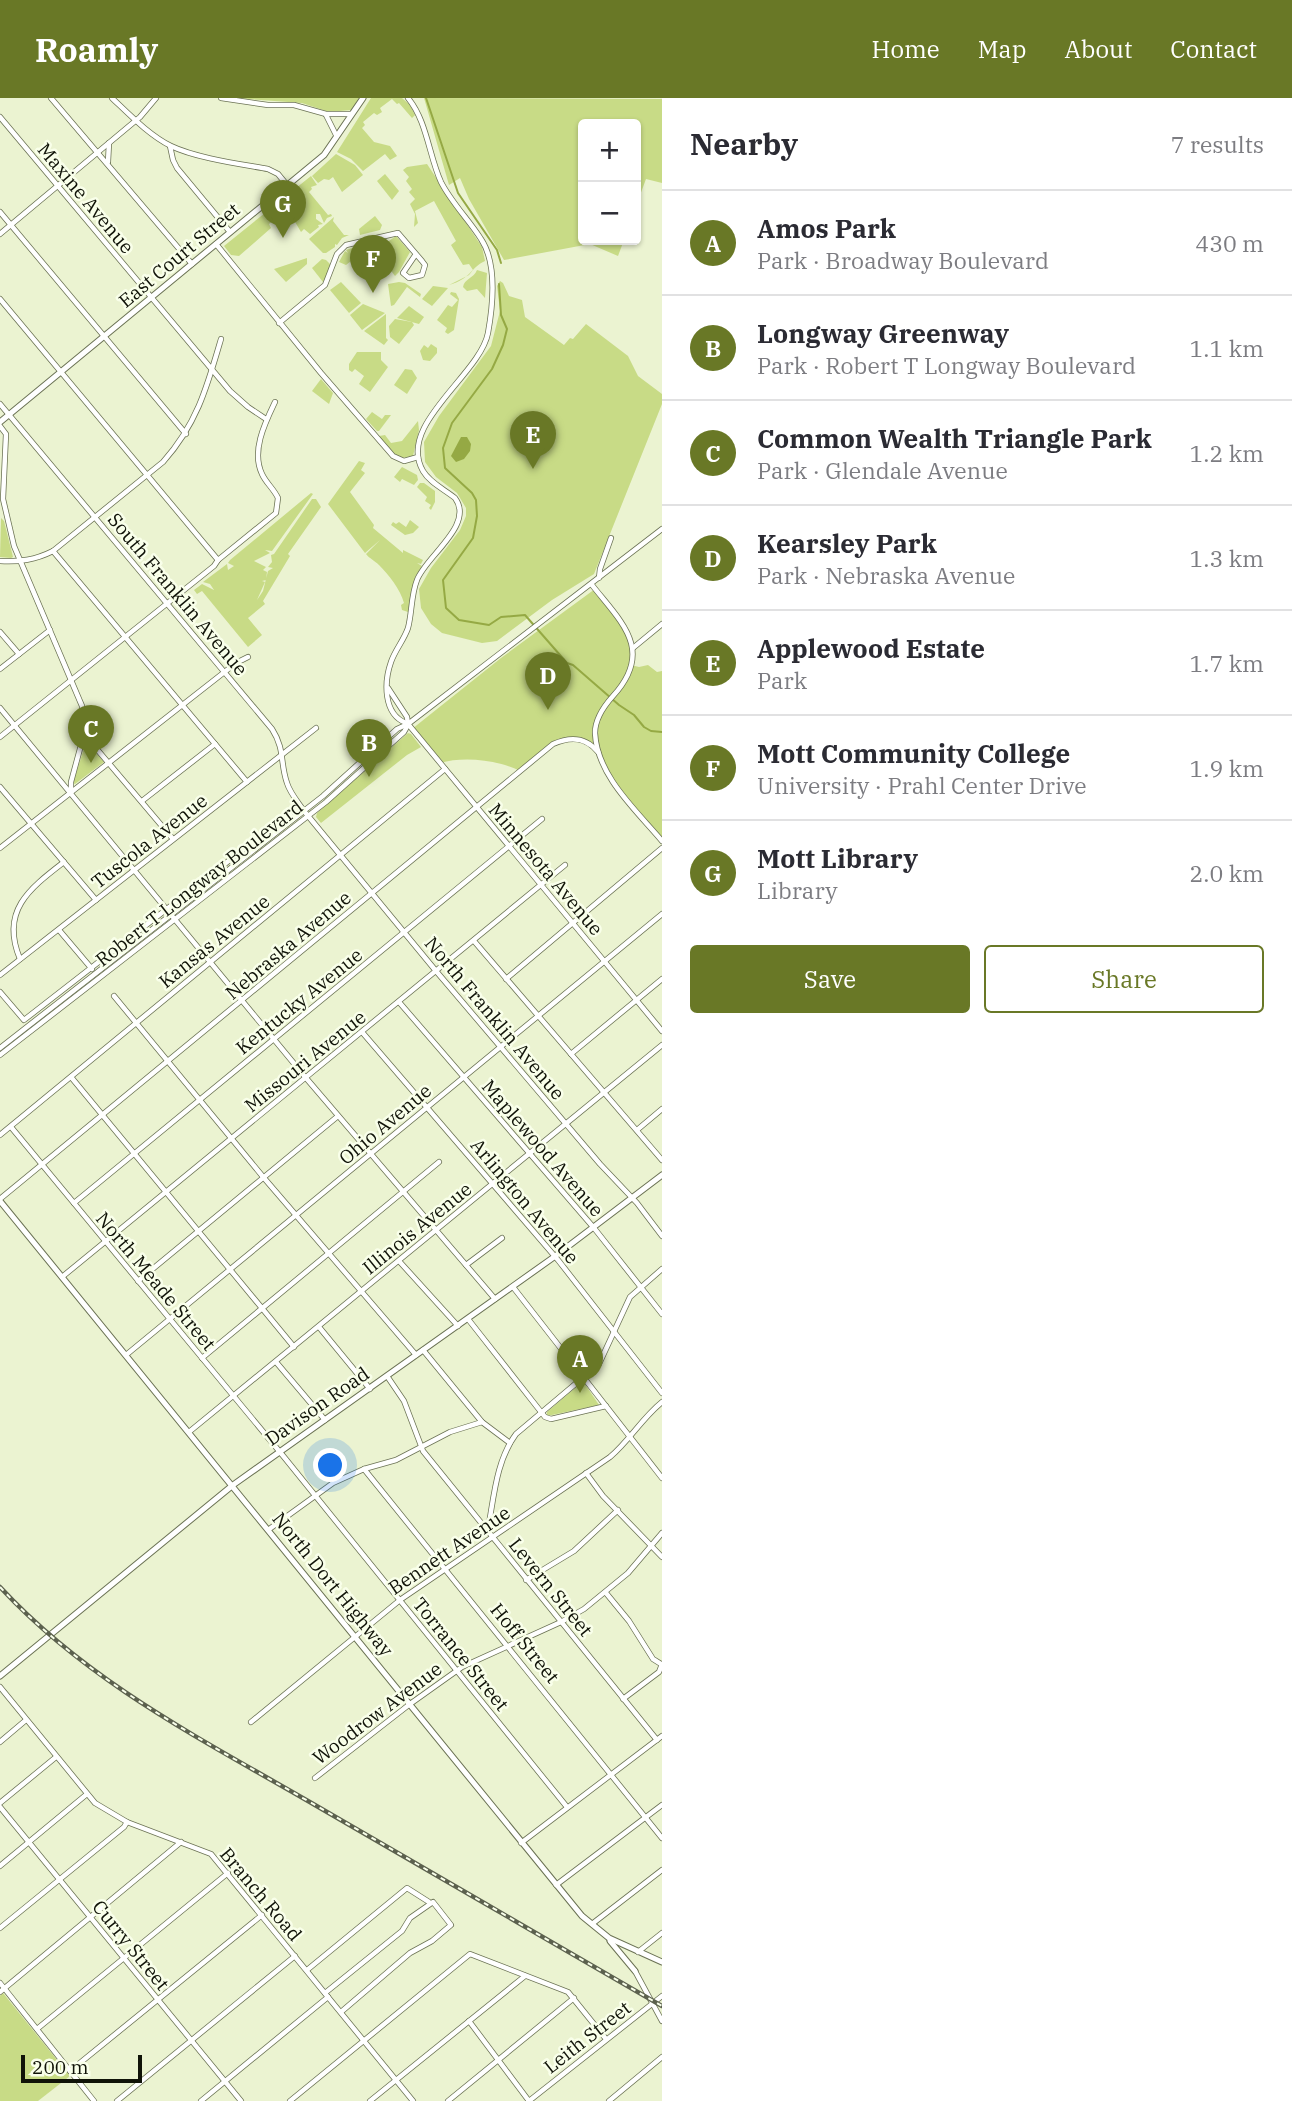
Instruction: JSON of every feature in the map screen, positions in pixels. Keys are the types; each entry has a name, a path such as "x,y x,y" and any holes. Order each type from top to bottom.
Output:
{"main road":[{"name":"East Court Street","path":"0,424 324,155 363,98"},
{"name":"Davison Road","path":"0,1676 233,1485 513,1287 662,1175"},
{"name":"North Dort Highway","path":"0,1200 582,1916 609,1938 662,1962"},
{"path":"609,1938 635,1971"},
{"path":"635,1971 634,1960 637,1952"}],"street":[{"path":"51,98 192,264"},
{"path":"112,98 170,146 202,156 268,169 278,174 287,185"},
{"path":"0,234 136,120 156,98"},
{"path":"220,98 268,105 294,105 326,114 352,114"},
{"path":"216,244 279,323 393,456 404,461 418,457 419,440 426,425 484,344 491,301 489,262 485,247 444,187 417,112 408,98"},
{"path":"326,114 337,139"},
{"name":"Maxine Avenue","path":"0,117 212,371 239,399 267,419"},
{"path":"108,163 109,143"},
{"path":"170,146 177,168 230,232"},
{"path":"0,212 186,434"},
{"path":"279,323 325,285 337,254 346,245 398,233 416,254 422,261 425,269 422,275 405,276 403,273 406,266 416,254"},
{"path":"0,299 218,560"},
{"path":"0,561 20,562 53,551 163,462 186,434 195,418 221,339"},
{"path":"0,737 276,513 279,505 275,491 262,477 259,467 259,447 275,402"},
{"name":"South Franklin Avenue","path":"0,404 272,729 283,755 286,780 291,793 306,813"},
{"path":"0,424 6,434 3,499 0,510"},
{"name":"Minnesota Avenue","path":"418,457 426,475 457,501 461,515 456,527 417,580 408,628 391,660 387,674 386,694 390,707 400,720 408,724 662,1031"},
{"path":"3,499 20,562 82,706 84,734 71,782 71,792"},
{"name":"Robert T Longway Boulevard","path":"0,1048 306,813 404,732 408,724 662,529"},
{"path":"599,579 611,538"},
{"path":"53,551 247,782"},
{"path":"604,556 607,565 616,566"},
{"path":"592,585 628,631 632,649 631,666 625,680 598,718 595,729 598,752"},
{"path":"632,649 662,624"},
{"path":"0,669 50,630"},
{"path":"0,632 19,654"},
{"path":"0,848 225,672 248,657"},
{"path":"0,708 274,1040 495,1299"},
{"name":"Tuscola Avenue","path":"0,975 316,728"},
{"name":"Nebraska Avenue","path":"0,1200 553,744 577,739 595,729"},
{"path":"84,734 173,839"},
{"path":"577,739 591,744 598,752 615,784 662,841"},
{"path":"142,801 215,744"},
{"name":"Kansas Avenue","path":"0,1135 445,769"},
{"path":"0,787 96,900"},
{"name":"Robert T Longway Boulevard","path":"0,1055 293,819 306,813"},
{"name":"North Franklin Avenue","path":"306,813 404,933 662,1236"},
{"path":"0,992 24,1020 289,814 293,819"},
{"name":"Kentucky Avenue","path":"74,1203 542,819"},
{"path":"506,979 662,848"},
{"path":"15,900 64,862"},
{"name":"Missouri Avenue","path":"62,1277 565,865"},
{"name":"Ohio Avenue","path":"126,1354 662,914"},
{"path":"59,929 92,969"},
{"path":"474,941 662,1160"},
{"path":"8,942 20,959"},
{"path":"571,1055 662,979"},
{"path":"114,996 264,1178 416,1355"},
{"name":"Maplewood Avenue","path":"399,1001 594,1228 662,1314"},
{"name":"Arlington Avenue","path":"362,1032 554,1256 662,1392"},
{"path":"9,1041 16,1043"},
{"name":"Illinois Avenue","path":"189,1432 662,1045"},
{"path":"71,1077 294,1347"},
{"path":"637,1130 662,1109"},
{"path":"138,1281 338,1116"},
{"name":"North Meade Street","path":"11,1126 280,1452"},
{"path":"202,1358 439,1162"},
{"path":"466,1265 502,1238"},
{"path":"399,1261 458,1326"},
{"path":"488,1530 499,1471 516,1434 602,1360 629,1297 662,1269"},
{"path":"513,1287 662,1478"},
{"path":"468,1319 542,1413 551,1419 606,1406"},
{"path":"318,1327 370,1389"},
{"path":"423,1350 482,1422 510,1443"},
{"path":"276,1362 325,1421"},
{"name":"Levern Street","path":"387,1376 404,1401 422,1448 436,1469 657,1740"},
{"name":"Bennett Avenue","path":"251,1722 444,1567 493,1538 610,1457 631,1437 648,1413 662,1402"},
{"path":"268,1530 333,1483 365,1469 396,1460 450,1432 482,1422"},
{"name":"Torrance Street","path":"280,1452 567,1807"},
{"name":"Hoff Street","path":"365,1469 662,1838"},
{"path":"586,1473 603,1496 662,1557"},
{"path":"526,1580 574,1551 618,1510"},
{"name":"Woodrow Avenue","path":"315,1778 457,1671 561,1622 606,1593 628,1573 662,1533"},
{"path":"606,1593 629,1621 653,1659 662,1664 659,1671 624,1699"},
{"name":"Branch Road","path":"0,1687 95,1802 127,1822 211,1854 413,2101"},
{"path":"0,1742 26,1720"},
{"path":"522,1843 662,1736"},
{"path":"0,1805 56,1757"},
{"path":"0,1866 87,1794"},
{"name":"Curry Street","path":"0,1805 241,2101"},
{"path":"556,1885 662,1805"},
{"path":"0,1928 127,1822"},
{"path":"94,2101 1,1988 181,1842"},
{"path":"592,1924 662,1870"},
{"path":"37,2029 228,1873"},
{"path":"307,1970 407,1888 433,1902 451,1925 432,1941 410,1953 341,2012"},
{"path":"201,2101 402,1931 410,1918 429,1902"},
{"path":"70,2071 262,1915"},
{"path":"637,1952 662,1933"},
{"path":"290,2101 470,1954 568,1992 606,2039"},
{"path":"117,2101 295,1956"},
{"path":"635,1971 662,2021"},
{"path":"370,2101 526,1976"},
{"name":"Leith Street","path":"529,2101 662,1996"},
{"path":"448,2101 574,1998"},
{"path":"468,2021 529,2101"},
{"path":"608,2101 662,2057"}],"shaded area":[{"path":"234,98 359,98 351,110 329,112 302,103"},
{"path":"371,98 402,98 410,105 415,115 412,118 392,99 380,108 382,112 377,115 374,113 363,122 365,125 362,128 374,142 390,146 397,156 390,160 385,154 363,171 351,159 337,152"},
{"path":"424,98 662,99 662,183 646,179 641,192 641,119 578,119 578,245 585,245 504,260 460,178 449,185"},
{"path":"336,154 355,165 363,175 342,192 333,177 318,183 312,176"},
{"path":"427,164 482,247 485,261 473,270 469,264 463,265 451,245 456,241 434,201 415,211 418,223 414,227 415,214 410,204 415,199 409,192 412,189 406,181 409,177 403,170"},
{"path":"385,174 399,191 392,200 377,181"},
{"path":"311,176 317,185 311,187 309,192 328,215 332,216 324,223 320,214 316,214 316,219 323,224 318,225 310,234 304,229 301,232 291,215 276,218 269,224 271,228 239,256 231,255 224,246"},
{"path":"375,216 382,225 380,230 360,235 359,229"},
{"path":"334,217 333,221 344,235 349,235 323,253 309,239"},
{"path":"396,236 410,252 395,276 378,253 379,248"},
{"path":"592,245 622,245 618,256"},
{"path":"358,246 360,254 346,265 339,262 345,251 348,253 346,250"},
{"path":"307,258 307,264 286,282 274,269"},
{"path":"322,259 332,266 323,282 312,268"},
{"path":"477,270 487,273 485,298 477,289 467,291 463,287"},
{"path":"500,281 509,296 522,300 525,317 564,345 586,324 628,356 638,376 662,394 662,404 594,574 552,600 497,641 482,643 442,633 431,624 421,608 419,589 431,568 460,530 466,516 466,508 457,493 436,477 425,462 424,442 439,416 491,346 500,311 497,286"},
{"path":"341,282 361,303 349,313 330,290"},
{"path":"399,282 421,294 420,297 407,287 391,306 388,284"},
{"path":"433,286 448,288 432,306 422,299"},
{"path":"451,292 456,293 459,299 454,330 448,334 445,332 447,328 437,320 448,305 452,307 458,300"},
{"path":"363,304 385,313 362,330 350,315"},
{"path":"409,306 424,317 419,324 397,318"},
{"path":"386,314 388,340 384,345 364,331"},
{"path":"395,319 412,322 414,325 399,344 390,337 389,326"},
{"path":"431,344 437,348 437,353 430,361 423,360 420,351 424,345 428,348"},
{"path":"357,352 381,352 381,360 388,367 370,392 359,384 364,376 355,369 352,372 349,370 349,364"},
{"path":"405,369 412,370 417,378 407,394 394,385"},
{"path":"321,379 333,393 329,404 312,391"},
{"path":"372,412 382,419 385,415 391,415 379,431 366,419"},
{"path":"418,421 419,430 413,456 401,458 393,454 379,436 385,435 391,443 402,441"},
{"path":"461,437 467,437 471,444 470,451 464,459 456,462 451,456"},
{"path":"359,461 365,463 361,470 365,473 350,492 374,525 373,528 403,553 403,550 423,560 421,564 417,563 422,566 415,577 408,612 402,610 401,605 404,603 394,582 366,554 380,540 365,553 328,504"},
{"path":"402,467 417,475 418,480 414,485 402,479 400,482 394,477"},
{"path":"420,483 435,491 435,502 431,510 431,505 425,501 427,497 417,487"},
{"path":"313,494 272,551 265,550 270,553 254,561 266,567 263,570 267,572 266,578 268,571 273,568 268,567 272,562 271,555 312,499 316,499 321,507 288,554 290,556 263,601 265,604 248,618 262,635 248,647 202,591 197,594 194,590 202,584 214,590 210,584 203,582 227,564 228,570 234,566 228,563 230,560"},
{"path":"1,518 13,557 11,558 0,557"},
{"path":"410,520 419,527 413,533 405,535 391,525 393,522 399,522 406,527"},
{"path":"595,589 622,623 630,641 631,665 648,665 657,672 662,671 662,841 615,784 598,752 585,740 562,740 520,771 481,760 440,763 412,729 501,658"},
{"path":"408,733 421,747 407,755 321,823 316,817 317,813"},
{"path":"86,742 104,762 75,784 73,783"},
{"path":"581,1383 585,1384 599,1405 547,1416 547,1412"},
{"path":"3,1993 70,2076 38,2101 0,2101 0,1996"}],"waterway":[{"path":"426,98 458,193 497,250 501,263"},
{"path":"499,284 501,315 507,329 503,345 492,369 452,423 443,448 445,468 472,493 476,500 477,516 473,538 443,580 446,608 459,620 489,625 501,617 525,615 567,663 634,715 644,727 662,732"}],"railway":[{"path":"0,1587 69,1651 146,1706 662,2006"}],"place":[{"name":"Mott Library","path":"283,238"},
{"name":"Mott Community College","path":"373,293"},
{"name":"Applewood Estate","path":"533,469"},
{"name":"Kearsley Park","path":"548,710"},
{"name":"Common Wealth Triangle Park","path":"91,763"},
{"name":"Longway Greenway","path":"369,777"},
{"name":"Amos Park","path":"580,1393"}]}
